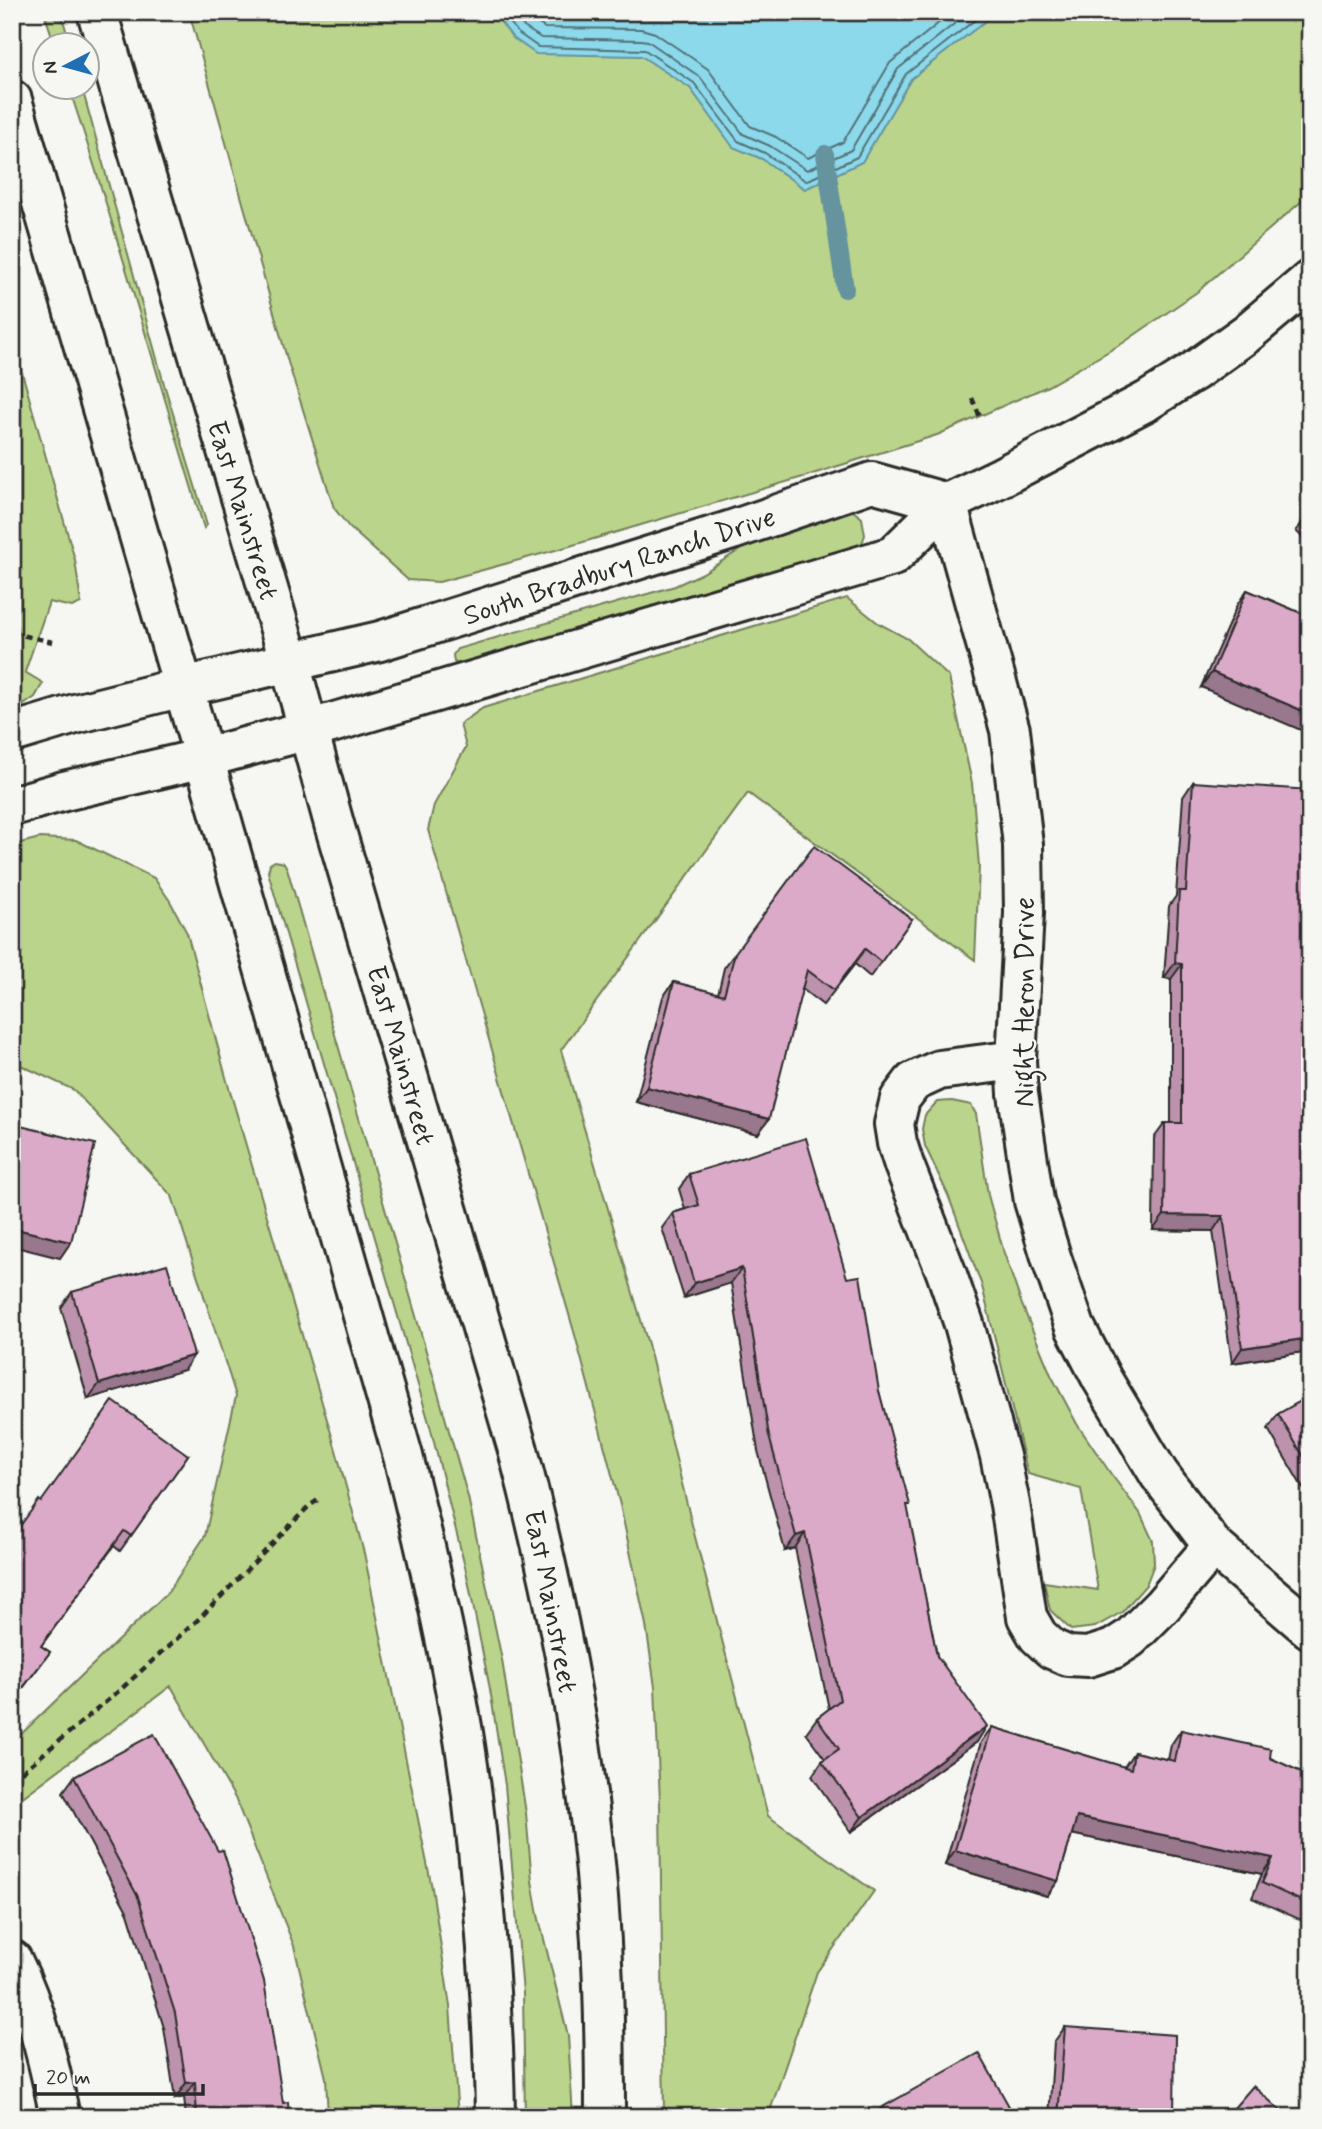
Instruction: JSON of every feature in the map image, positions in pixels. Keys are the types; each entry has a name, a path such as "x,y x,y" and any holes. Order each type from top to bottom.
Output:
{"street":[{"name":"East Mainstreet","path":"97,12 290,663 486,1337 542,1541 568,1678 592,1836 601,1961 606,2117"},
{"path":"12,100 404,1456 427,1551 459,1710 472,1793 495,2045 495,2117"},
{"path":"12,806 308,730 893,556 947,503 1122,413 1193,372 1247,334 1310,281"},
{"name":"South Bradbury Ranch Drive","path":"12,733 75,714 412,631 732,530 872,482 947,503"},
{"name":"Night Heron Drive","path":"947,503 1010,730 1023,845 1024,913 1017,1060 1018,1094 1034,1201 1074,1327 1101,1379 1159,1474 1213,1546 1310,1629"},
{"path":"1017,1060 939,1070 913,1082 900,1099 894,1124 904,1165 964,1324 1000,1456 1027,1617 1038,1636 1052,1649 1068,1657 1088,1657 1113,1649 1130,1638 1162,1606 1213,1546"},
{"path":"12,1960 38,2022 60,2117"}],"path":[{"path":"972,398 980,417"},
{"path":"12,633 53,642"},
{"path":"12,1780 173,1643 309,1506 321,1498"}],"green space":[{"path":"44,12 61,12 66,32 51,32"},
{"path":"189,12 1310,12 1310,194 1197,292 1123,343 1048,386 937,435 563,548 439,582 408,580 349,527 334,508 288,362"},
{"path":"73,102 86,102 164,384 207,525 204,528"},
{"path":"12,337 75,560 81,603 72,607 49,602 25,672 43,683 35,697 12,713"},
{"path":"841,509 853,511 862,518 865,535 861,546 462,666 454,662 453,655 457,649 675,586 703,573 746,546"},
{"path":"847,598 878,623 908,639 949,677 972,783 979,866 975,960 748,793 561,1050 648,1344 768,1816 874,1891 817,1972 768,2117 664,2117 660,1802 655,1687 646,1625 620,1505 575,1335 428,830 434,805 466,747 460,724 483,708"},
{"path":"40,838 76,840 154,878 187,933 227,1081 364,1553 432,1888 450,2006 458,2117 328,2117 326,2078 294,1946 235,1798 171,1686 12,1805 12,1743 168,1592 205,1536 236,1396 172,1196 74,1090 12,1061 12,845"},
{"path":"275,861 284,863 287,868 468,1497 502,1660 526,1813 538,1915 568,2036 573,2117 525,2117 523,1993 505,1785 490,1689 467,1575 430,1426 268,872 270,864"},
{"path":"952,1101 971,1105 976,1114 988,1195 1004,1253 1051,1375 1077,1424 1140,1513 1153,1541 1154,1564 1146,1585 1122,1612 1095,1627 1071,1630 1050,1610 1044,1582 1098,1590 1081,1489 1028,1474 982,1286 948,1195 925,1146 922,1129 925,1115 937,1102"}],"water":[{"path":"493,12 997,12 911,79 862,162 805,189 762,159 733,147 690,88 641,56 536,54 513,38"}],"building":[{"path":"1247,590 1310,617 1310,714 1212,672"},
{"path":"1193,782 1310,790 1310,1338 1242,1348 1223,1216 1164,1215 1165,1123 1182,1123 1182,964 1175,963 1179,891 1186,891"},
{"path":"814,846 912,919 881,962 865,949 834,990 807,970 769,1119 647,1087 674,982 724,995 735,953"},
{"path":"12,1124 95,1144 71,1242 12,1228"},
{"path":"806,1138 847,1278 860,1276 879,1391 910,1505 907,1505 937,1656 987,1726 862,1817 822,1761 839,1749 817,1718 840,1700 805,1533 796,1536 769,1436 742,1268 694,1283 673,1213 699,1205 689,1174"},
{"path":"167,1264 194,1355 99,1384 72,1292"},
{"path":"1310,1396 1310,1467 1278,1414"},
{"path":"113,1401 188,1455 131,1536 124,1531 41,1646 50,1652 12,1702 12,1537 39,1500 41,1502"},
{"path":"992,1727 1131,1769 1134,1752 1175,1761 1181,1730 1271,1749 1270,1758 1310,1776 1310,1905 1262,1883 1273,1858 1077,1817 1058,1881 955,1850"},
{"path":"154,1734 218,1851 223,1850 264,1981 283,2103 288,2102 289,2117 197,2117 195,2082 186,2083 175,2013 138,1897 74,1777"},
{"path":"1065,2027 1175,2035 1174,2117 1058,2117"},
{"path":"979,2053 1015,2117 886,2117 881,2108"},
{"path":"1253,2086 1288,2117 1226,2117"}],"waterway":[{"path":"825,154 845,289"}]}
